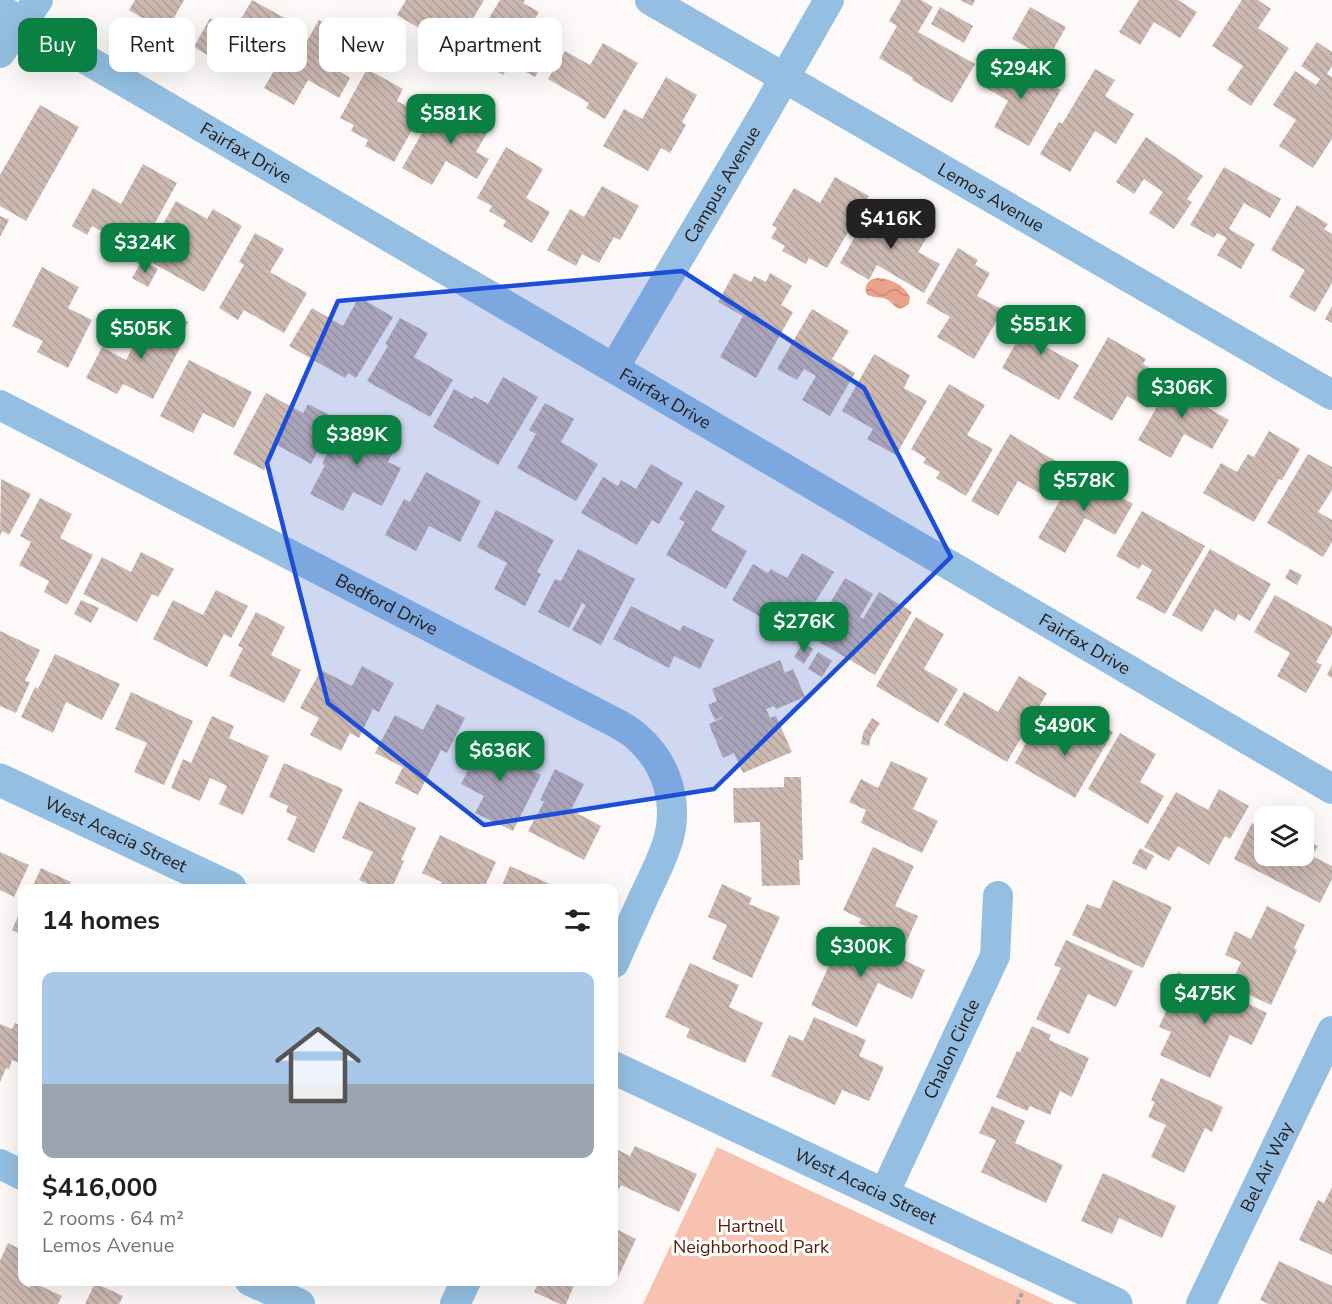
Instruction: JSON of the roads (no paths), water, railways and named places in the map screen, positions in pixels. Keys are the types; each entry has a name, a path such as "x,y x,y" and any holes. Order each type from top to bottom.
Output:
{"street":[{"name":"Lemos Avenue","path":"650,0 1332,394"},
{"name":"Campus Avenue","path":"614,368 829,0"},
{"path":"0,53 20,10"},
{"name":"Fairfax Drive","path":"20,10 614,368 1332,789"},
{"name":"Bedford Drive","path":"0,405 608,718 636,735 650,749 662,767 672,801 671,821 668,840 618,954"},
{"name":"West Acacia Street","path":"0,780 221,884"},
{"name":"Chalon Circle","path":"884,1194 995,956 998,896"},
{"name":"Bel Air Way","path":"1200,1304 1332,1031"},
{"name":"West Acacia Street","path":"618,1070 1116,1304"},
{"path":"0,1164 18,1173"},
{"path":"261,1286 300,1304"},
{"path":"455,1304 464,1286"}],"water":[{"path":"877,278 892,281 900,286 910,297 909,304 901,309 883,298 867,295 867,283"}],"park label":[{"name":"Hartnell Neighborhood Park","path":"751,1236"}]}
